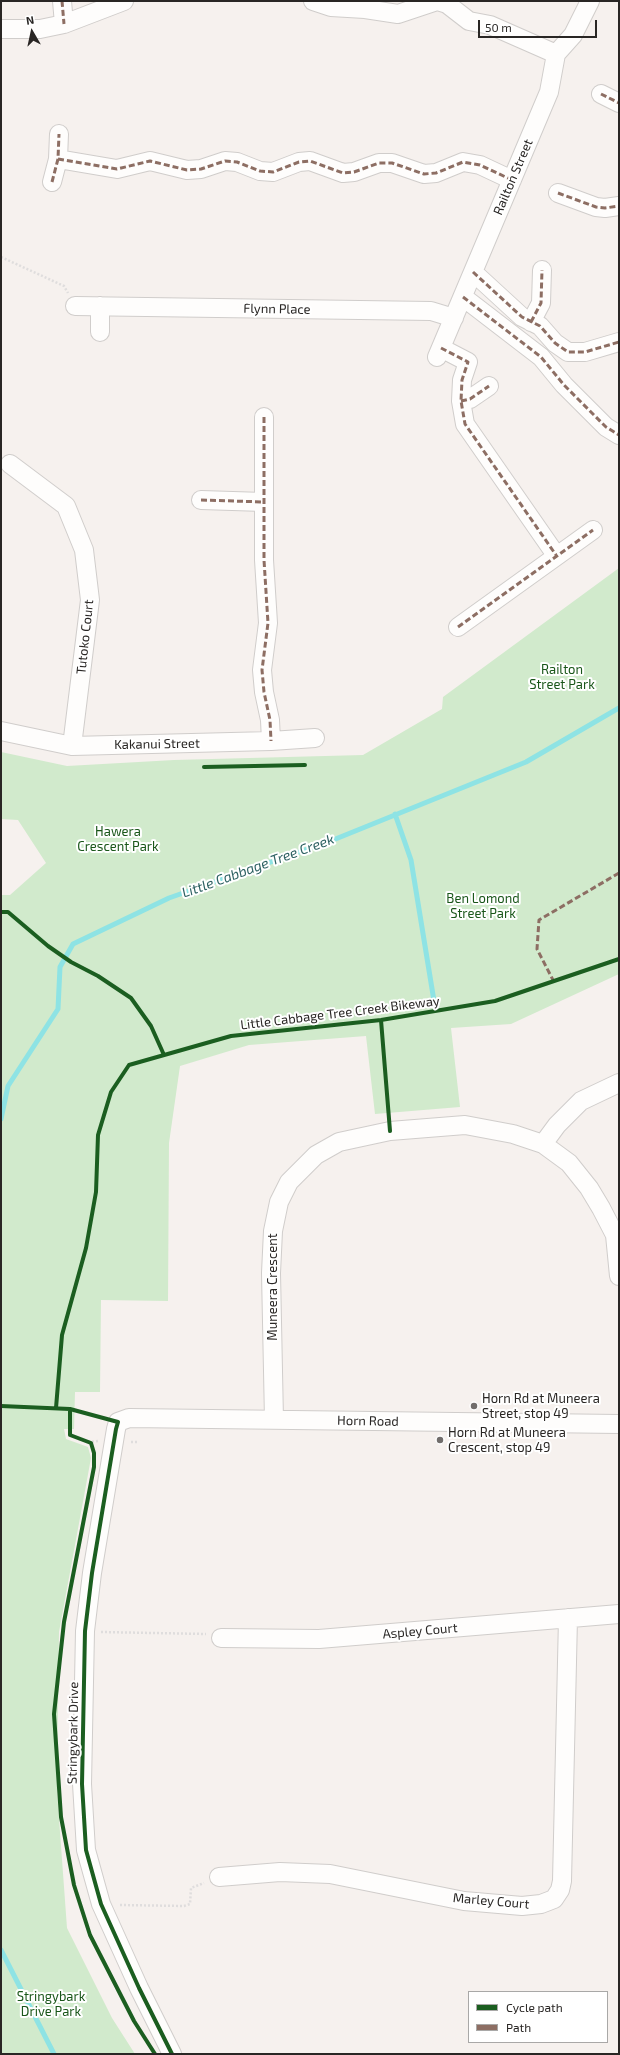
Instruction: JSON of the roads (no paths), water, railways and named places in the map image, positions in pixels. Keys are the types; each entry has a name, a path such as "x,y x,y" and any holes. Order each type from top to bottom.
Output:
{"street":[{"path":"62,1 64,24"},
{"path":"1,29 40,29 64,24 124,1"},
{"path":"313,1 331,7 365,9 398,14 437,1 447,4 469,21 490,25 556,54 573,35 590,1"},
{"name":"Railton Street","path":"461,400 462,380 468,362 439,352 549,92 556,54"},
{"path":"601,94 619,103"},
{"path":"52,182 58,159 59,134"},
{"path":"58,159 117,169 150,161 187,170 201,169 226,161 237,162 260,171 273,172 299,162 310,161 343,173 354,172 379,163 392,163 424,174 436,173 463,162 480,166 512,180"},
{"path":"558,193 596,207 605,208 619,206"},
{"path":"531,322 541,303 542,270"},
{"path":"473,272 522,317 540,326 555,343 568,352 584,352 619,342"},
{"path":"463,297 541,357 564,385 606,427 619,435"},
{"name":"Flynn Place","path":"75,306 431,311 454,318"},
{"path":"100,306 100,332"},
{"path":"489,386 470,398 461,400 465,424 556,555"},
{"path":"264,416 264,560 268,623 262,670 264,692 270,720 270,741"},
{"name":"Tutoko Court","path":"10,464 66,506 84,550 90,600 72,746"},
{"path":"201,500 264,502"},
{"path":"458,627 556,555 593,530"},
{"name":"Kakanui Street","path":"1,732 72,746 270,741 315,738"},
{"path":"542,1144 557,1124 581,1101 619,1083"},
{"name":"Muneera Crescent","path":"274,1420 271,1273 273,1231 279,1202 289,1182 316,1155 339,1142 390,1130 464,1125 507,1132 542,1144 569,1163 589,1188 617,1235 619,1276"},
{"name":"Horn Road","path":"118,1422 129,1418 619,1424"},
{"name":"Stringybark Drive","path":"118,1422 92,1573 85,1631 82,1784 83,1817 86,1850 101,1904 139,1988 172,2054"},
{"name":"Aspley Court","path":"221,1638 319,1639 619,1614"},
{"name":"Marley Court","path":"219,1877 280,1872 330,1874 464,1901 522,1906 541,1904 554,1899 560,1890 562,1881 568,1618"}],"waterway":[{"name":"Little Cabbage Tree Creek","path":"1,1119 8,1086 58,1009 60,967 73,944 169,898 333,840 526,762 619,708"},
{"path":"395,814 411,860 434,1001"},
{"name":"Little Cabbage Tree Creek","path":"1,1950 54,2054"}],"place":[{"name":"Horn Rd at Muneera Street, stop 49","path":"474,1406"},
{"name":"Horn Rd at Muneera Crescent, stop 49","path":"440,1440"}],"park label":[{"name":"Railton Street Park","path":"562,678"},
{"name":"Hawera Crescent Park","path":"118,840"},
{"name":"Ben Lomond Street Park","path":"483,906"},
{"name":"Stringybark Drive Park","path":"51,2004"}]}
